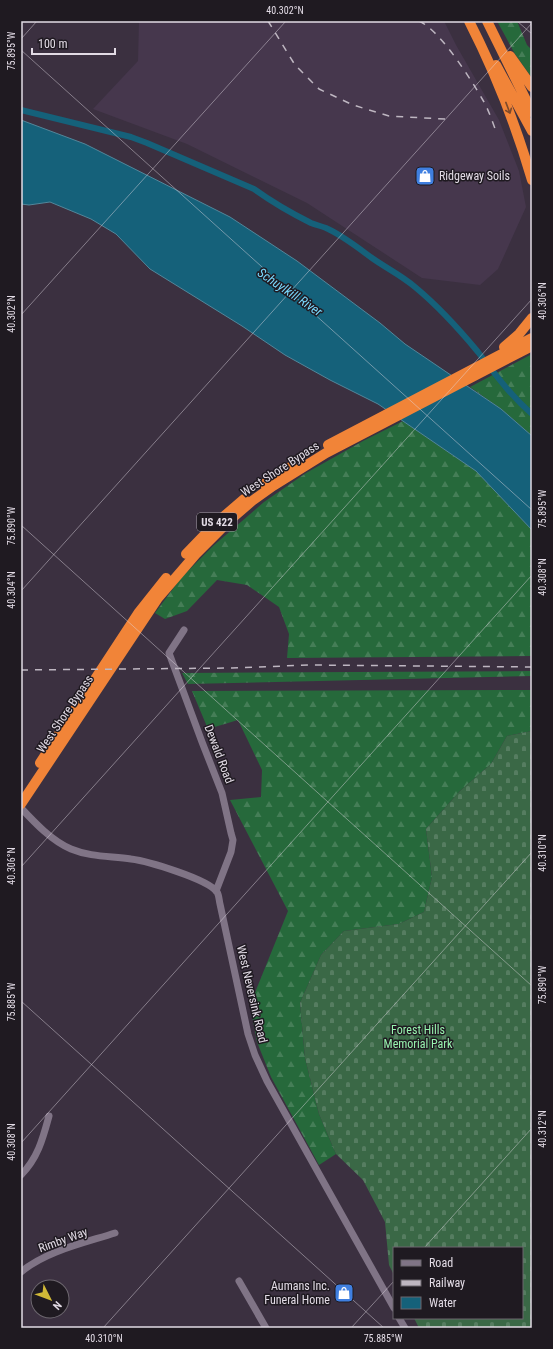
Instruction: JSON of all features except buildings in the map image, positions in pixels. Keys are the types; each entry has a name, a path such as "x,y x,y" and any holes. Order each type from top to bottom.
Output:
{"highway":[{"path":"470,21 532,131"},
{"path":"470,21 505,100 532,180"},
{"path":"489,21 510,56 532,86"},
{"path":"489,21 532,112"},
{"path":"493,360 525,328 532,318"},
{"name":"West Shore Bypass","path":"353,436 532,338"},
{"name":"West Shore Bypass","path":"22,801 121,646 176,575 230,520 252,502 289,476 353,436 441,385 493,360 532,346"}],"street":[{"name":"Dewald Road","path":"184,630 169,653 222,793 233,840 230,857 216,891"},
{"path":"22,801 56,840 72,849 100,856 131,859 158,865 206,884 216,891"},
{"name":"West Neversink Road","path":"216,891 244,1019 255,1055 267,1081 393,1306"},
{"path":"21,1175 35,1157 41,1145 49,1116"},
{"name":"Rimby Way","path":"21,1272 29,1265 45,1256 115,1233"},
{"path":"239,1281 266,1328"},
{"path":"400,1319 405,1328"}],"shaded area":[{"path":"139,21 444,21 499,120 519,171 526,207 498,269 480,285 422,278 307,203 187,144 93,109 138,61"}],"green space":[{"path":"497,21 517,21 527,45 532,50 532,78 515,54"},
{"path":"532,354 532,436 501,409 470,387"},
{"path":"403,421 476,471 532,530 532,656 287,658 289,634 279,607 247,585 217,580 187,611 165,619 155,613 181,578 213,546 264,502 306,473 363,441"},
{"path":"532,671 532,676 188,684 182,673"},
{"path":"532,690 532,731 507,736 491,764 460,791 426,829 432,877 424,912 399,924 344,931 321,955 300,1003 305,1058 319,1114 336,1154 319,1165 271,1077 257,1042 250,1005 288,911 230,800 261,797 262,770 238,720 208,729 192,691"},
{"name":"Forest Hills Memorial Park","path":"532,731 532,1328 419,1328 414,1319 523,1319 523,1247 393,1247 393,1273 389,1265 385,1222 363,1180 336,1154 319,1114 305,1058 300,1003 321,955 344,931 399,924 424,912 432,877 426,829 460,791 491,764 507,736"}],"water":[{"name":"Schuylkill River","path":"21,120 85,144 230,217 297,261 380,323 405,344 501,409 532,436 532,530 476,471 378,404 285,355 242,326 150,269 116,234 91,219 50,202 29,205 21,204"}],"waterway":[{"path":"21,110 131,137 147,143 254,189 296,215 338,234 404,279 432,302 478,352 510,392 532,414"}],"railway":[{"path":"268,21 295,65 319,89 353,105 389,116 445,119"},
{"path":"419,21 428,26 455,57 484,102 496,131"},
{"path":"21,670 232,668 309,665 532,667"}],"place":[{"name":"Ridgeway Soils","path":"425,176"},
{"name":"Aumans Inc. Funeral Home","path":"344,1293"}]}
